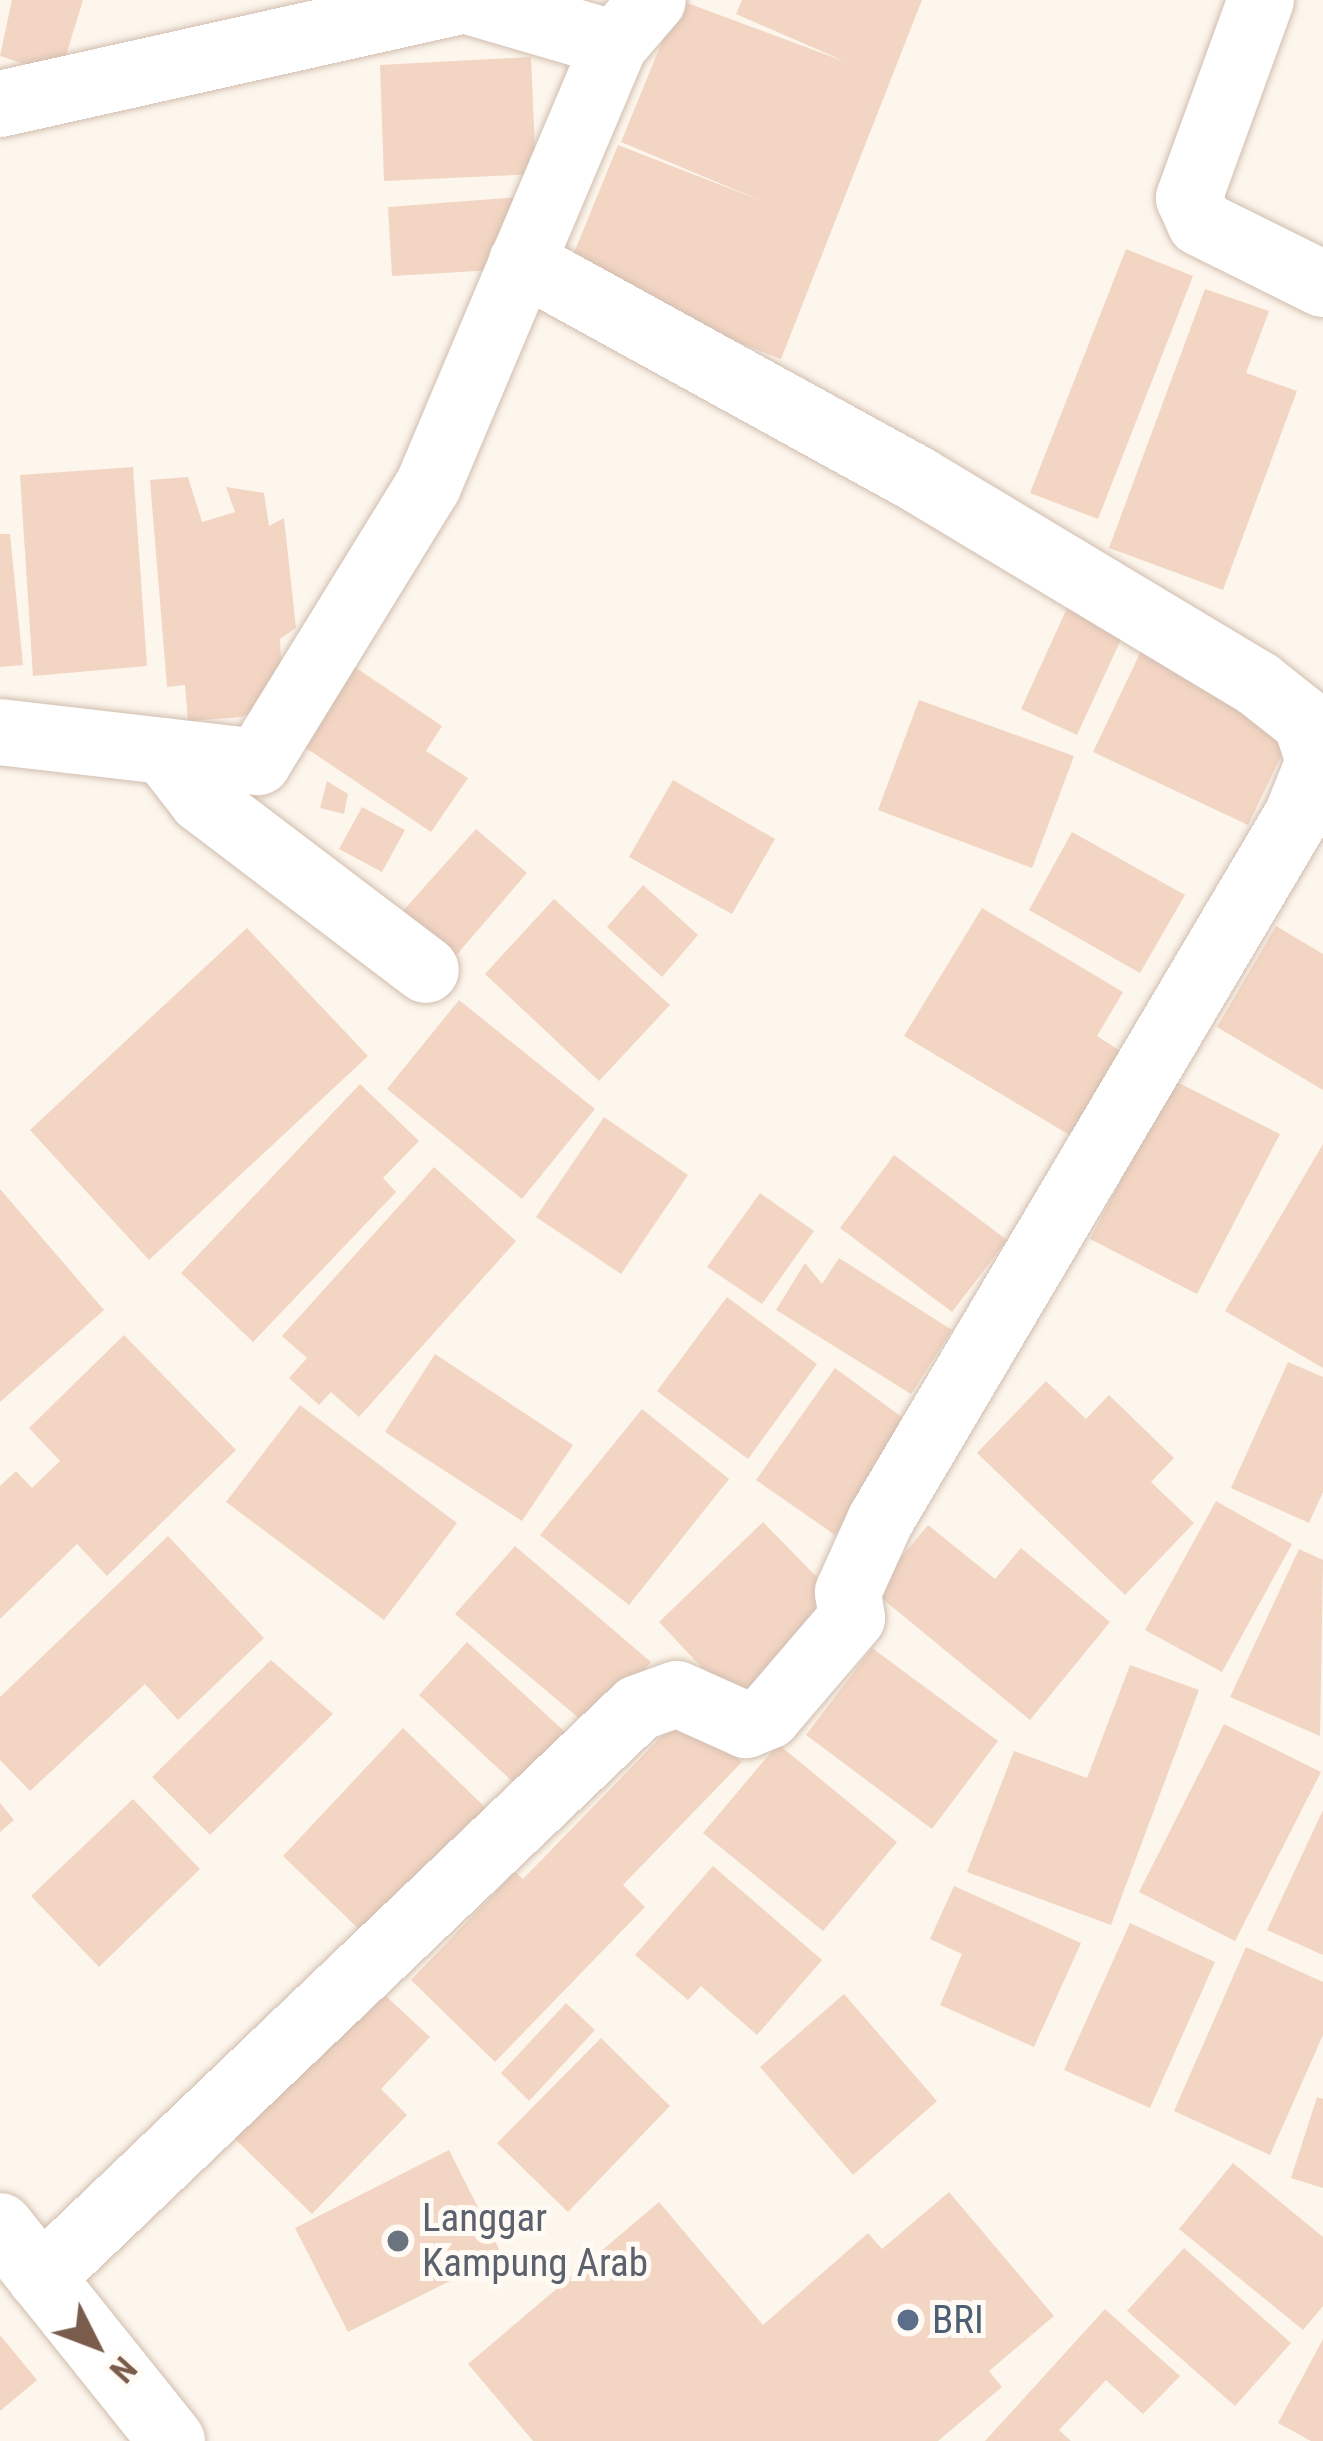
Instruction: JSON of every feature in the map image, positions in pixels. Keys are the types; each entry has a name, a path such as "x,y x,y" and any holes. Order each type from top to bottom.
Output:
{"street":[{"path":"0,104 465,0 634,22 522,262 428,486 258,762 0,732"},
{"path":"1262,0 1189,198 1200,224 1323,284"},
{"path":"41,2278 638,1708 677,1694 698,1696 746,1725 768,1716 788,1694 852,1618 848,1592 880,1520 1300,861 1319,761 1306,722 1258,684 916,479 522,262"},
{"path":"164,751 202,800 426,970"},
{"path":"0,2226 172,2441"}],"building":[{"path":"12,0 83,0 60,75 0,56"},
{"path":"679,0 846,62 736,14 742,0 922,0 781,359 565,275 618,145 767,203 621,142"},
{"path":"531,57 536,174 384,181 380,65"},
{"path":"520,197 494,270 392,276 388,207"},
{"path":"1126,249 1193,276 1098,519 1030,493"},
{"path":"1205,289 1269,311 1246,373 1297,391 1223,590 1109,548"},
{"path":"133,467 147,666 33,676 20,475"},
{"path":"188,477 202,522 235,512 226,487 264,493 269,526 284,518 296,628 280,639 283,695 242,717 188,721 185,685 167,687 150,480"},
{"path":"0,534 10,534 23,665 0,667"},
{"path":"1068,606 1124,633 1077,735 1021,709"},
{"path":"1142,649 1297,723 1248,825 1093,752"},
{"path":"349,663 442,726 426,751 468,778 431,832 297,742"},
{"path":"919,700 1074,756 1032,868 878,810"},
{"path":"673,780 775,839 732,914 629,857"},
{"path":"327,781 348,794 344,814 320,808"},
{"path":"362,807 405,830 382,872 339,849"},
{"path":"476,829 527,873 447,966 394,921"},
{"path":"1072,832 1185,895 1140,973 1029,910"},
{"path":"643,885 698,935 662,977 607,927"},
{"path":"554,899 670,1005 599,1081 485,974"},
{"path":"982,908 1123,992 1097,1036 1133,1059 1081,1142 904,1036"},
{"path":"1276,926 1323,954 1323,1090 1217,1027"},
{"path":"247,928 368,1056 149,1260 30,1130"},
{"path":"459,1000 595,1109 522,1199 387,1089"},
{"path":"1173,1080 1280,1134 1197,1294 1090,1239"},
{"path":"360,1084 419,1141 383,1178 396,1192 253,1342 181,1273"},
{"path":"604,1117 688,1175 621,1274 536,1217"},
{"path":"1323,1144 1323,1368 1225,1311"},
{"path":"894,1155 1007,1240 952,1312 840,1228"},
{"path":"434,1167 516,1241 359,1417 331,1392 319,1405 289,1378 307,1358 282,1336"},
{"path":"0,1189 104,1310 0,1402"},
{"path":"760,1193 814,1231 762,1304 707,1267"},
{"path":"839,1258 952,1330 911,1394 776,1310 805,1263 822,1284"},
{"path":"727,1297 817,1364 748,1459 657,1391"},
{"path":"124,1335 236,1450 107,1576 77,1544 0,1619 0,1486 16,1471 32,1488 60,1461 29,1428"},
{"path":"435,1354 573,1445 522,1521 385,1432"},
{"path":"1288,1362 1323,1377 1323,1492 1309,1523 1231,1488"},
{"path":"835,1368 914,1426 835,1535 756,1480"},
{"path":"1046,1381 1086,1419 1109,1395 1174,1458 1151,1482 1194,1523 1125,1595 977,1453"},
{"path":"300,1405 457,1523 384,1620 226,1502"},
{"path":"642,1409 729,1479 629,1605 540,1535"},
{"path":"1216,1501 1292,1544 1222,1672 1145,1630"},
{"path":"763,1522 843,1604 738,1706 659,1622"},
{"path":"928,1525 995,1579 1021,1548 1110,1622 1030,1720 873,1591"},
{"path":"168,1536 264,1638 178,1720 145,1684 30,1791 0,1760 0,1697"},
{"path":"515,1546 651,1662 593,1730 455,1614"},
{"path":"1299,1549 1323,1560 1320,1736 1230,1697"},
{"path":"467,1642 576,1742 527,1795 419,1695"},
{"path":"872,1648 998,1741 932,1829 806,1735"},
{"path":"271,1660 333,1714 210,1835 152,1777"},
{"path":"1130,1665 1199,1690 1111,1925 967,1872 1014,1751 1087,1778"},
{"path":"688,1709 742,1762 623,1885 645,1907 495,2062 411,1980 515,1872 523,1879"},
{"path":"1224,1724 1321,1772 1235,1941 1139,1892"},
{"path":"403,1728 489,1811 368,1938 283,1856"},
{"path":"778,1744 897,1842 823,1931 703,1833"},
{"path":"133,1799 200,1869 99,1967 31,1896"},
{"path":"0,1803 14,1820 0,1832"},
{"path":"1323,1810 1323,1955 1267,1930"},
{"path":"713,1866 822,1960 757,2035 701,1986 688,2000 635,1955"},
{"path":"954,1886 1081,1943 1034,2047 940,2005 962,1954 930,1939"},
{"path":"1130,1923 1215,1962 1150,2108 1064,2070"},
{"path":"1246,1947 1323,1982 1323,2035 1270,2155 1174,2111"},
{"path":"374,1985 430,2037 381,2089 407,2115 312,2214 231,2135"},
{"path":"844,1994 937,2101 853,2175 760,2067"},
{"path":"566,2003 595,2030 529,2101 501,2073"},
{"path":"601,2038 670,2106 568,2212 497,2143"},
{"path":"1317,2097 1323,2099 1323,2188 1291,2178"},
{"name":"Langgar Kampung Arab","path":"449,2150 502,2255 348,2332 295,2228"},
{"path":"1233,2163 1323,2237 1323,2306 1303,2330 1179,2229"},
{"name":"BRI","path":"949,2192 1054,2316 989,2371 1002,2387 938,2441 533,2441 468,2364 659,2202 763,2325 868,2233 882,2249"},
{"path":"1184,2248 1291,2343 1235,2406 1127,2311"},
{"path":"1105,2309 1180,2376 1143,2414 1106,2380 1059,2430 1071,2441 985,2441"},
{"path":"0,2335 37,2380 0,2411"},
{"path":"1323,2339 1323,2441 1311,2441 1278,2423"}],"place":[{"name":"Langgar Kampung Arab","path":"398,2241"},
{"name":"BRI","path":"908,2320"}]}
